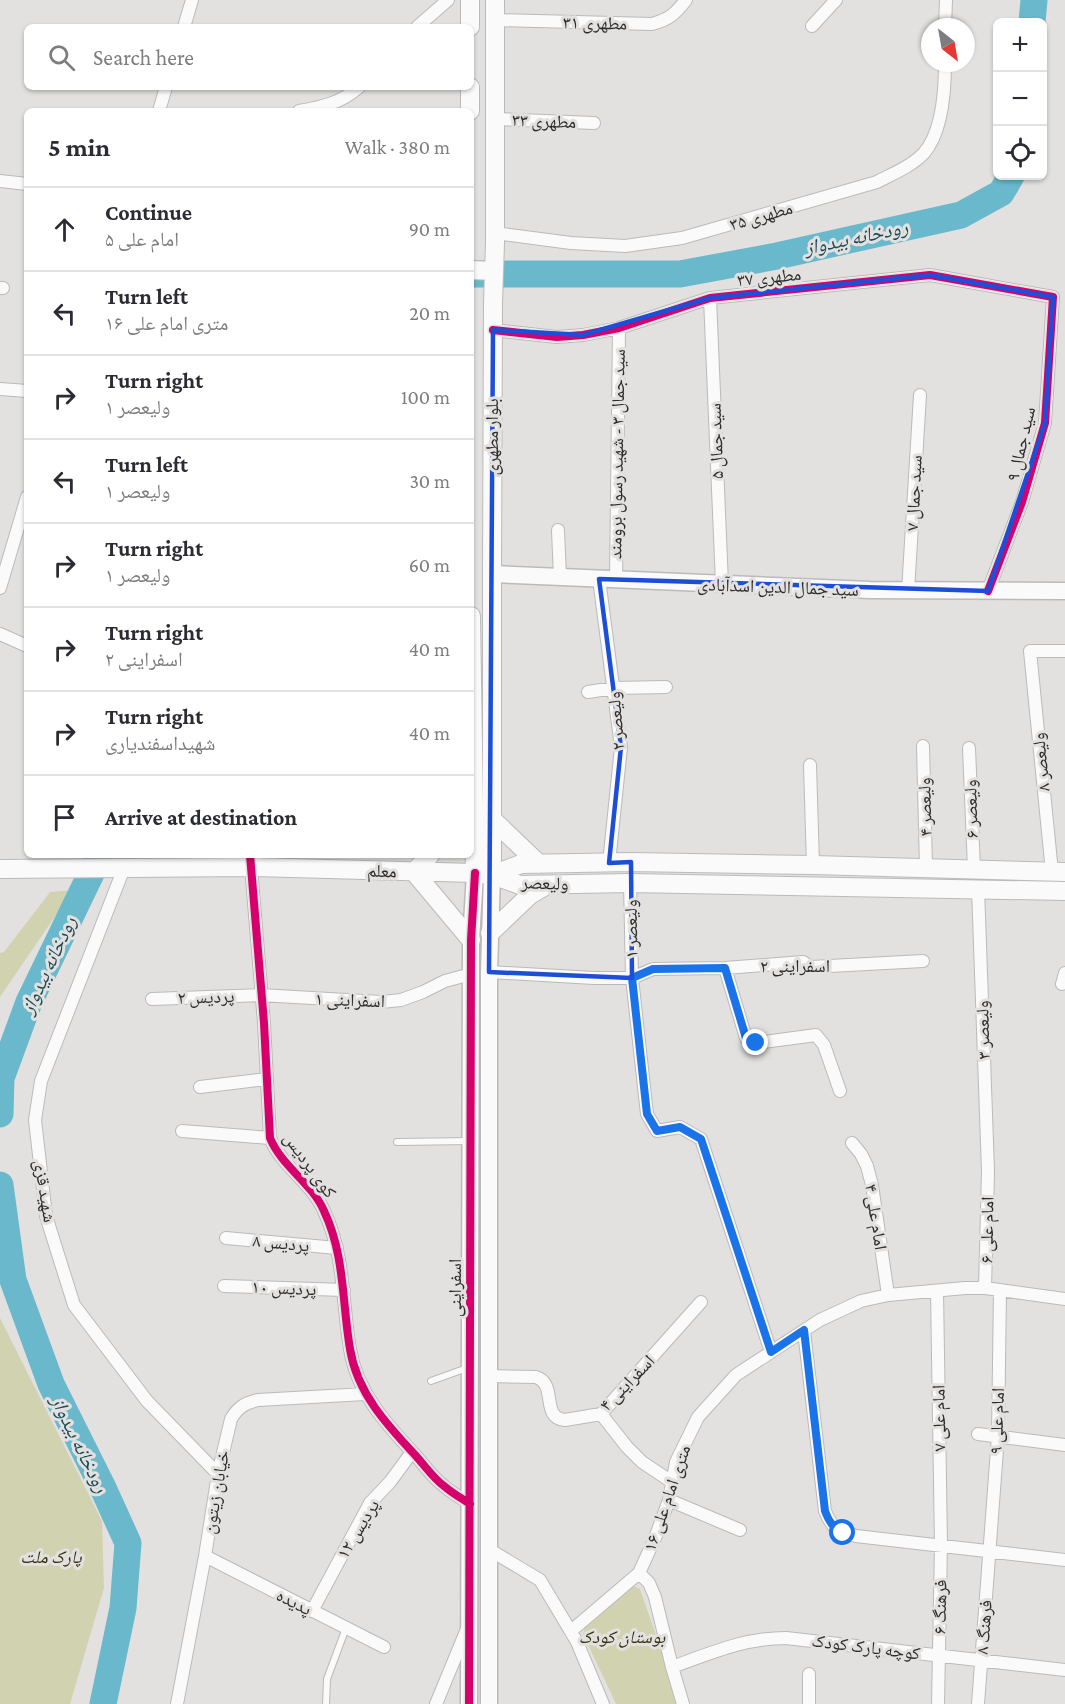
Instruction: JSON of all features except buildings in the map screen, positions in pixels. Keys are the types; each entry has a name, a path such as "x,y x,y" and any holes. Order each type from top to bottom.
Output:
{"main road":[{"path":"470,0 470,24"},
{"name":"بلوار مطهری","path":"484,874 493,820 495,0"},
{"path":"470,90 470,108"},
{"path":"474,270 494,271"},
{"path":"474,812 484,874"},
{"path":"493,820 539,864"},
{"path":"427,858 414,872 471,940"},
{"name":"معلم","path":"0,869 124,868 250,861 414,872 484,874"},
{"path":"630,883 631,862"},
{"name":"ولیعصر","path":"484,874 521,864 631,862 1059,872"},
{"name":"ولیعصر","path":"484,874 520,885 630,883 1065,891"},
{"path":"490,933 530,895 547,885"}],"street":[{"path":"185,24 192,0"},
{"path":"420,24 448,0"},
{"name":"مطهری ۳۱","path":"495,20 652,24 673,15 686,0"},
{"path":"812,26 836,0"},
{"path":"945,18 946,0"},
{"name":"مطهری ۳۵","path":"495,238 614,246 655,243 682,238 877,182 904,168 924,153 934,137 942,111 944,72"},
{"path":"160,108 165,90"},
{"path":"313,108 336,103 356,90"},
{"name":"مطهری ۳۳","path":"495,119 594,123"},
{"path":"0,181 24,184"},
{"name":"مطهری ۳۷","path":"493,330 557,337 583,334 619,328 710,298 930,275 1053,297"},
{"name":"سید جمال ۹","path":"988,591 1022,502 1045,423 1053,297"},
{"name":"سید جمال ۵","path":"710,298 722,584"},
{"name":"سید جمال ۳ - شهید رسول برومند","path":"608,579 619,328"},
{"path":"0,389 24,392"},
{"name":"سید جمال ۷","path":"908,591 920,395"},
{"path":"0,588 24,507"},
{"path":"558,530 560,577"},
{"name":"سید جمال الدین اسدآبادی","path":"492,574 908,591 1065,591"},
{"name":"ولیعصر ۲","path":"608,579 614,688 621,747 609,863"},
{"path":"0,634 24,645"},
{"name":"ولیعصر ۸","path":"1059,872 1030,651 1065,651"},
{"path":"588,692 614,688 666,687"},
{"name":"ولیعصر ۴","path":"923,746 926,868"},
{"name":"ولیعصر ۶","path":"969,748 974,869"},
{"path":"810,765 813,865"},
{"name":"کوی پردیس","path":"250,861 264,1023 270,1138 284,1161 324,1210 337,1248 355,1373 365,1394 390,1429 442,1485 470,1504"},
{"name":"شهید قزی","path":"124,868 41,1081 34,1120 46,1216 74,1305 147,1401 218,1474"},
{"name":"اسفراینی","path":"484,874 490,933 489,1704"},
{"name":"اسفراینی","path":"469,1704 471,940 484,874"},
{"name":"ولیعصر ۱","path":"630,883 632,978 647,1114 657,1131 680,1127 701,1139 771,1352"},
{"name":"ولیعصر ۳","path":"978,888 988,1171"},
{"name":"اسفراینی ۲","path":"489,972 632,978 653,969 725,968 802,962 811,967 923,961"},
{"path":"725,968 746,1038 756,1043 816,1035 824,1045 840,1091"},
{"name":"اسفراینی ۱","path":"260,995 381,1002 400,1000 445,981 471,974"},
{"name":"پردیس ۲","path":"152,999 260,995"},
{"path":"471,1065 478,1058 483,1057 490,1064"},
{"path":"200,1087 267,1079"},
{"path":"182,1131 270,1138"},
{"name":"امام علی ۴","path":"852,1143 864,1160 872,1185 888,1295"},
{"name":"امام علی ۶","path":"985,1288 988,1171"},
{"name":"پردیس ۸","path":"226,1238 337,1248"},
{"name":"پردیس ۱۰","path":"224,1286 344,1290"},
{"name":"۱۶ متری امام علی","path":"571,1631 639,1573 669,1500 676,1462 698,1417 736,1375 820,1320 861,1301 888,1295 965,1288 985,1288 1065,1299"},
{"name":"امام علی ۷","path":"937,1291 940,1545"},
{"name":"امام علی ۹","path":"990,1551 998,1436 1000,1291"},
{"name":"اسفراینی ۴","path":"490,1376 542,1379 548,1389 552,1413 559,1420 601,1413 701,1302"},
{"path":"804,1330 825,1511 834,1528 856,1536 1065,1560"},
{"name":"خیابان زیتون","path":"177,1704 218,1474 231,1419 239,1407 258,1400 365,1394"},
{"path":"601,1413 627,1447 642,1462 672,1482"},
{"path":"978,1434 1065,1445"},
{"name":"پردیس ۱۲","path":"312,1611 370,1503 390,1482 412,1452"},
{"path":"669,1500 741,1530"},
{"name":"فرهنگ ۶","path":"938,1704 940,1545"},
{"path":"490,1550 540,1581 577,1642 603,1704"},
{"name":"فرهنگ ۸","path":"978,1704 990,1551"},
{"name":"پدیده","path":"205,1556 384,1647"},
{"path":"639,1573 649,1583 655,1597 683,1704"},
{"path":"436,1704 470,1622"},
{"name":"کوچه پارک کودک","path":"672,1667 746,1641 786,1638 1065,1670"},
{"path":"809,1674 809,1704"}],"lane":[{"path":"397,1142 471,1141"},
{"path":"431,1381 470,1366"},
{"path":"326,1704 327,1679 346,1628"}],"highlighted area":[{"path":"930,275 1053,297 1045,423 988,591 599,579 621,747 609,863 631,862 632,978 489,972 493,330 583,335 710,298"}],"green space":[{"path":"73,890 0,997 0,953 4,952 50,892"},
{"name":"پارک ملت","path":"0,1318 102,1521 104,1588 70,1704 0,1704"},
{"name":"بوستان کودک","path":"633,1586 640,1589 680,1704 616,1704 583,1634 586,1622"}],"waterway":[{"name":"رودخانه بیدواز","path":"1032,18 1034,0"},
{"name":"رودخانه بیدواز","path":"474,274 680,274 777,256 961,215 1001,193 1009,180"},
{"name":"رودخانه بیدواز","path":"0,1114 1,1078 29,1002 99,858"},
{"name":"رودخانه بیدواز","path":"0,1185 13,1280 51,1384 128,1543 123,1608 103,1704"}],"cycle path":[{"path":"493,330 557,337 583,335 619,328 710,298 930,275 1053,297 1045,423 1022,502 988,591"},
{"path":"250,858 264,1023 270,1138 282,1158 319,1201 331,1228 339,1262 350,1349 359,1380 366,1394 384,1420 433,1476 470,1504"},
{"path":"469,1704 471,940 475,873"}],"route":[{"path":"756,1043 746,1038 725,968 653,969 632,978 647,1114 657,1131 680,1127 701,1139 771,1352 804,1330 825,1511 834,1528 843,1533"}]}
